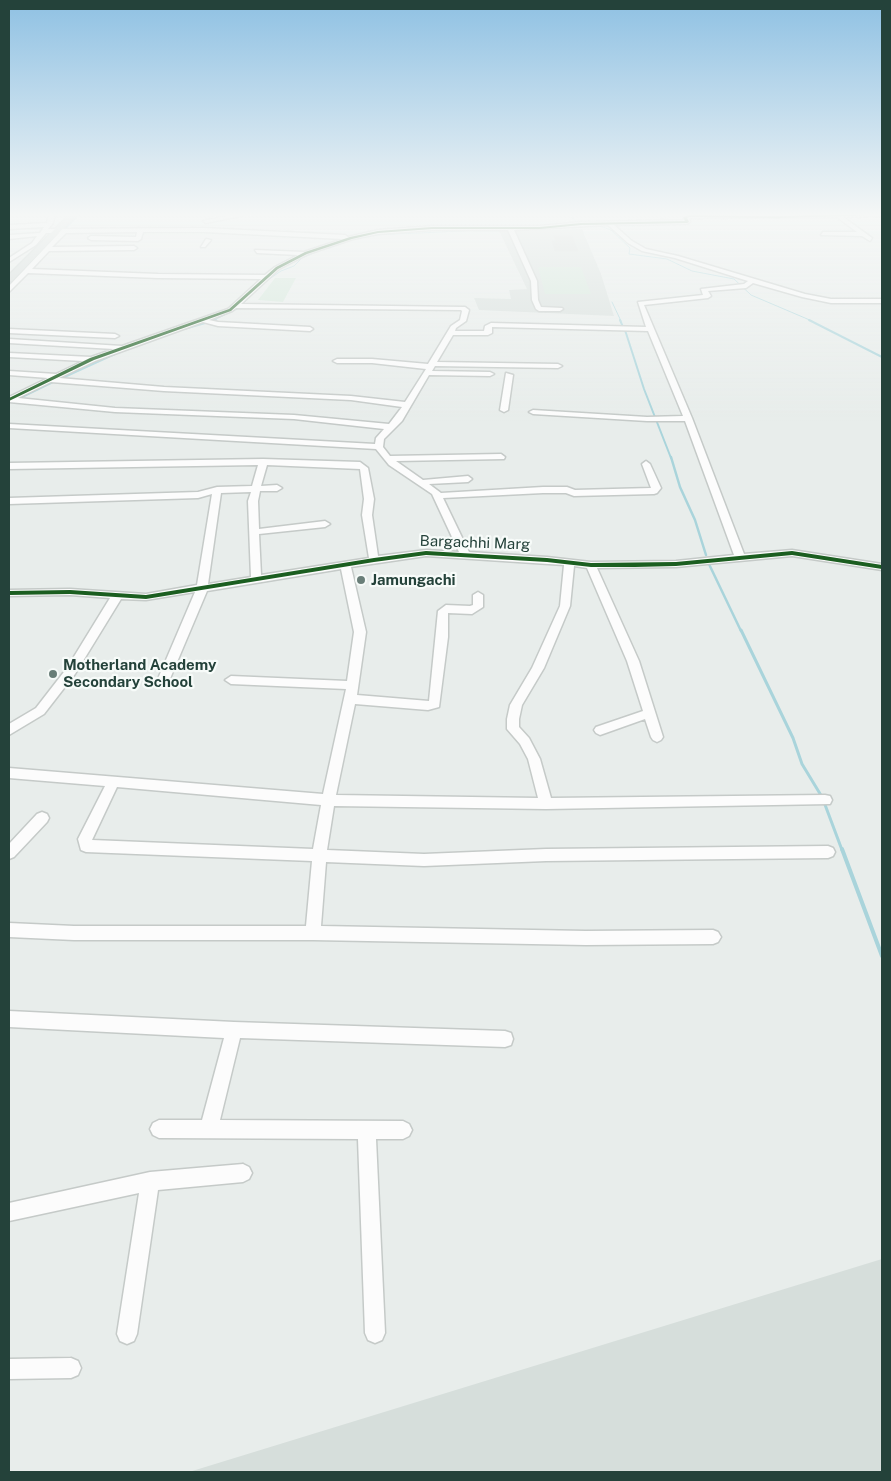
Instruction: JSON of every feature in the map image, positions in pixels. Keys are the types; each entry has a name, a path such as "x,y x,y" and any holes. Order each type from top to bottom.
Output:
{"street":[{"path":"9,400 92,359 203,320 235,306 261,282"},
{"path":"534,282 535,300 539,308 560,309"},
{"path":"740,558 688,418 640,303 708,296 703,290 746,286 750,282"},
{"path":"759,282 815,299 882,301"},
{"path":"235,306 463,308 466,310 463,321 453,327 399,419 380,438 379,446 388,459 438,496 465,555"},
{"path":"203,320 218,324 310,329"},
{"path":"451,332 488,333 487,327 491,325 652,329"},
{"path":"9,330 114,336"},
{"path":"9,341 123,347"},
{"path":"9,355 92,359"},
{"path":"337,362 372,361 513,375 504,410"},
{"path":"430,368 558,366"},
{"path":"9,373 164,389 351,398 406,405"},
{"path":"9,400 115,410 294,417 391,427"},
{"path":"533,412 647,419 688,418"},
{"path":"9,426 379,446"},
{"path":"388,459 501,457"},
{"path":"9,466 264,462 360,465 364,468 370,505 367,516 374,560"},
{"path":"256,580 253,501 264,462"},
{"path":"438,496 543,490 567,490 574,493 654,490 656,488 646,464"},
{"path":"421,483 438,480 468,479"},
{"path":"9,501 198,495 217,490 256,487 277,488"},
{"path":"163,681 202,589 217,490"},
{"path":"254,532 325,524"},
{"name":"Bargachhi Marg","path":"11,593 70,592 146,597 345,564 426,553 465,555 592,568 792,553 882,567"},
{"path":"592,568 638,574 732,564 798,562 882,574"},
{"path":"312,933 319,856 328,800 350,699 360,632 345,564"},
{"path":"512,565 569,566 565,606 538,668 516,705 513,719 513,729 525,742 534,759 546,804"},
{"path":"592,568 633,662 656,737"},
{"path":"9,604 11,593"},
{"path":"350,699 428,706 435,704 443,611 478,608 478,595"},
{"path":"9,730 40,711 71,670 117,596"},
{"path":"231,680 351,685"},
{"path":"600,730 649,713"},
{"path":"9,773 328,800 546,804 824,800"},
{"path":"114,783 84,839 86,846 424,860 546,855 828,852"},
{"path":"9,853 42,818"},
{"path":"9,930 74,933 312,933 586,938 713,937"},
{"path":"9,1020 505,1040"},
{"path":"210,1129 234,1030"},
{"path":"159,1129 403,1130"},
{"path":"367,1130 375,1333"},
{"path":"9,1212 150,1181 243,1173"},
{"path":"127,1334 150,1181"},
{"path":"9,1369 71,1368"}],"shaded area":[{"path":"524,282 604,282 614,316 479,310 474,298 511,299 509,290 527,289"},
{"path":"882,1259 882,1472 189,1472"}],"green space":[{"path":"272,282 294,282 283,302 258,300"},
{"path":"542,282 587,282 591,294 545,294"}],"waterway":[{"path":"9,285 12,282"},
{"path":"737,282 751,295 812,321"},
{"path":"242,305 254,291"},
{"path":"612,302 621,321"},
{"path":"212,321 239,308"},
{"path":"184,329 216,320"},
{"path":"620,320 623,327"},
{"path":"809,320 882,357"},
{"path":"625,330 644,389 671,458"},
{"path":"60,379 117,353"},
{"path":"20,398 53,382"},
{"path":"671,457 680,487 695,520 706,555"},
{"path":"708,562 741,631"},
{"path":"741,630 793,738 802,764 822,797"},
{"path":"824,802 842,850"},
{"path":"842,849 882,956"}],"cycle path":[{"path":"9,400 92,359 230,310 261,282"},
{"path":"9,593 70,592 146,597 426,553 547,560 591,565 676,564 792,553 882,567"}],"place":[{"name":"Jamungachi","path":"361,580"},
{"name":"Motherland Academy Secondary School","path":"53,674"}]}
